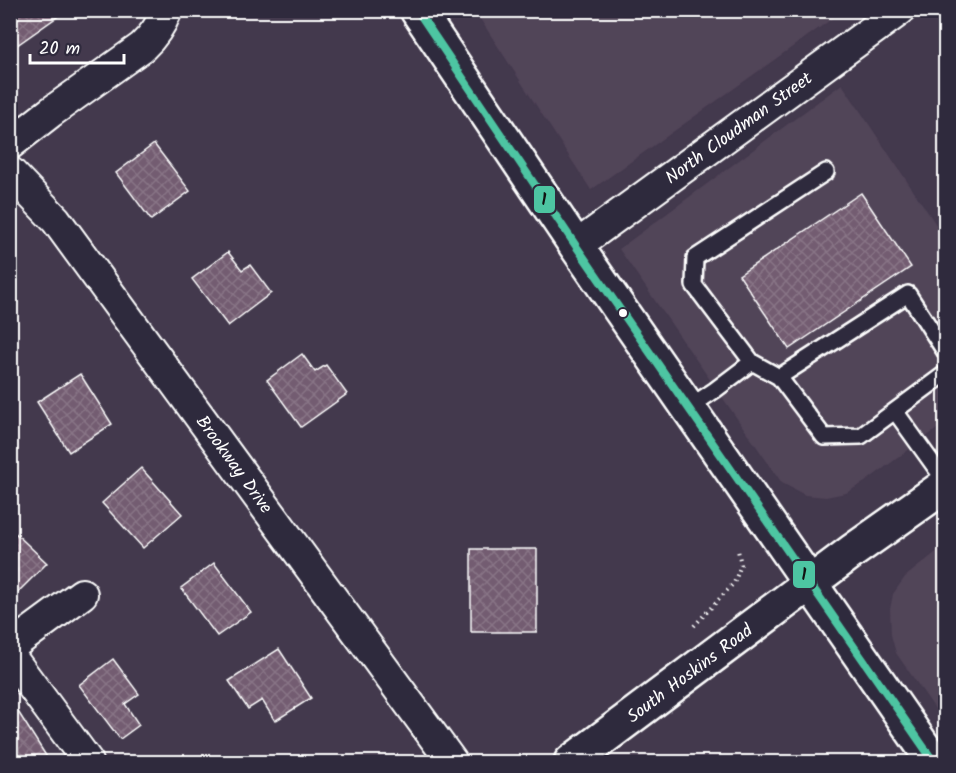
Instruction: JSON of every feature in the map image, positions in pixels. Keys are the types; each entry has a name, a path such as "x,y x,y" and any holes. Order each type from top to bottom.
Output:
{"street":[{"path":"10,144 142,47 161,26 167,10"},
{"path":"417,10 576,246 934,762"},
{"name":"North Cloudman Street","path":"576,246 900,10"},
{"name":"Brookway Drive","path":"10,172 56,220 452,762"},
{"name":"South Hoskins Road","path":"571,762 945,484"},
{"path":"10,648 82,594"},
{"path":"10,656 88,762"}],"lane":[{"path":"826,172 695,258 694,285 752,362 779,377 824,437 861,436 945,374"},
{"path":"779,377 908,294 945,353"},
{"path":"688,408 752,362"},
{"path":"896,411 945,484"}],"path":[{"path":"694,627 734,583 741,565 738,550"}],"shaded area":[{"path":"475,11 843,11 591,190"},
{"path":"842,84 945,238 945,423 865,482 846,493 826,497 805,495 782,483 619,249"},
{"path":"945,545 945,723 896,653 891,635 890,609 893,594 905,577"}],"building":[{"path":"10,10 67,10 10,50"},
{"path":"154,144 190,191 151,220 116,173"},
{"path":"861,193 911,267 789,349 739,275"},
{"path":"228,252 242,270 250,265 271,293 228,326 192,279"},
{"path":"302,354 315,372 326,365 347,394 301,427 267,380"},
{"path":"80,374 112,424 69,452 37,402"},
{"path":"141,468 182,514 143,548 102,503"},
{"path":"10,528 47,563 10,600"},
{"path":"471,549 537,549 537,632 471,632"},
{"path":"214,563 251,612 217,636 181,588"},
{"path":"279,649 311,698 275,721 262,700 248,709 229,681"},
{"path":"113,659 139,694 125,704 139,725 120,739 79,685"},
{"path":"10,699 50,762 10,762"}],"transit line":[{"name":"1","path":"417,10 576,246 934,762"}]}
